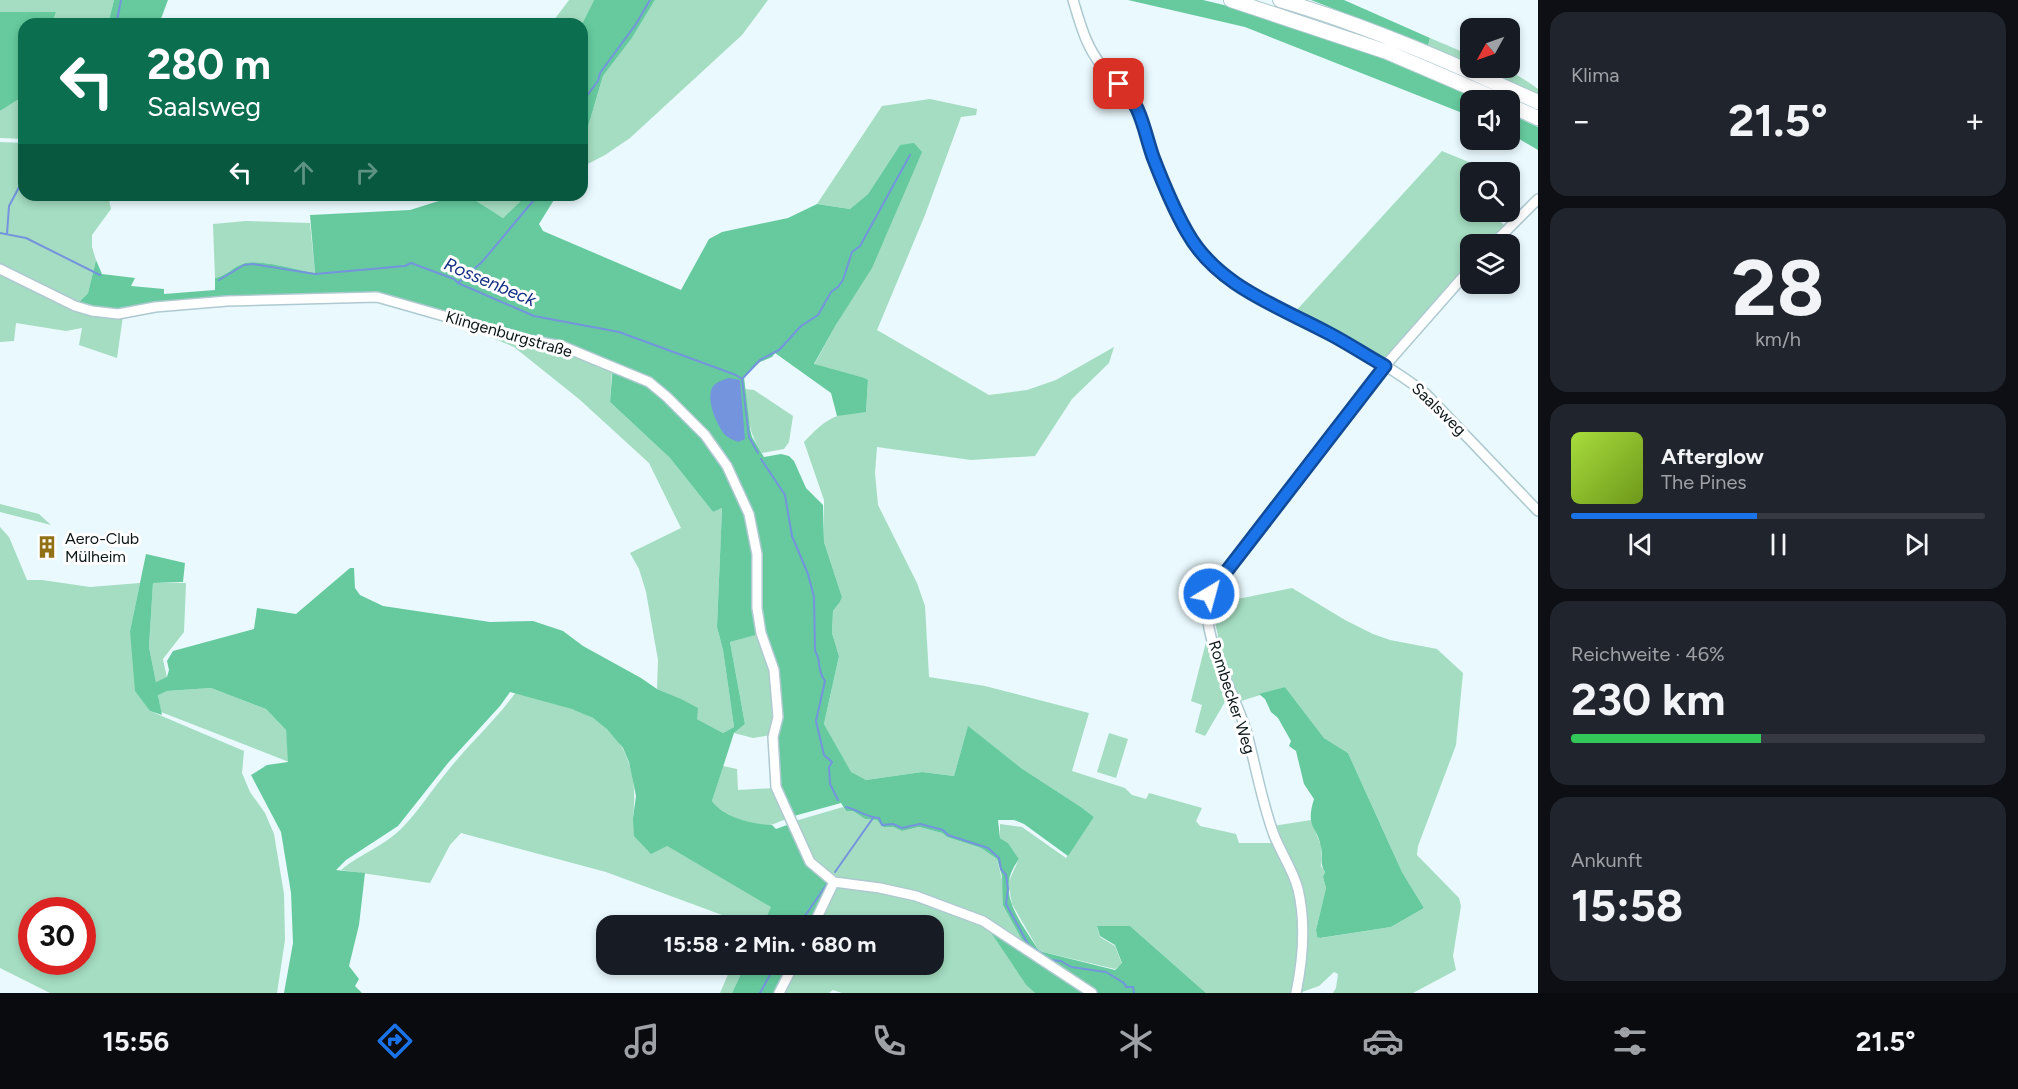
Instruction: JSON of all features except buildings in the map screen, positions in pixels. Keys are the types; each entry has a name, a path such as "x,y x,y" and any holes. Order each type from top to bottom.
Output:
{"highway":[{"path":"1231,0 1387,52 1476,90"},
{"path":"1280,0 1358,27 1468,70 1538,102"},
{"path":"1520,110 1538,118"}],"street":[{"name":"Saalsweg","path":"1073,0 1092,52 1137,105 1165,187 1196,247 1223,276 1385,366 1426,394 1538,511"},
{"path":"1503,234 1538,199"},
{"name":"Klingenburgstraße","path":"0,269 75,306 92,311 118,314 155,307 227,301 377,297 528,339 562,346 649,382 705,435 727,466 749,514 757,555 757,608 761,633 774,670 778,717 773,737 776,787 810,862 834,882"},
{"name":"Rombecker Weg","path":"1296,993 1301,969 1303,928 1297,888 1270,824 1245,725 1221,668 1208,618 1207,602 1213,588 1385,366 1460,280"},
{"path":"818,915 834,882 906,894 976,918 1092,993"},
{"path":"779,993 788,975"}],"green space":[{"path":"0,0 114,0 110,18 54,18 56,12 0,12"},
{"path":"114,0 168,0 161,18 110,18"},
{"path":"569,0 594,0 585,18 556,18"},
{"path":"594,0 655,0 632,38 603,76 588,127 588,18 585,18"},
{"path":"655,0 768,0 742,35 630,138 588,164 588,127 603,76 632,38"},
{"path":"1128,0 1203,0 1365,51 1460,91 1460,112 1245,27"},
{"path":"1311,0 1344,0 1430,38 1428,46"},
{"path":"0,12 56,12 54,18 18,18 18,100 0,111"},
{"path":"1430,38 1460,51 1460,60 1428,46"},
{"path":"1500,78 1523,78 1538,89 1538,95"},
{"path":"930,99 977,109 976,115 961,117 925,215 877,330 989,395 1027,390 1056,380 1114,347 1109,363 1072,399 1035,456 971,460 877,447 875,473 878,505 917,583 925,606 929,677 985,686 1089,713 1072,771 1125,788 1132,795 1146,799 1149,793 1202,808 1196,821 1200,826 1236,834 1239,843 1275,843 1292,878 1301,929 1293,993 1206,993 1130,926 1097,927 1100,937 1115,946 1122,964 1115,969 1039,951 1012,904 1008,883 1019,859 1008,843 1000,838 1000,824 1022,827 1066,858 1094,817 1021,768 968,727 954,776 922,772 866,780 851,773 824,724 839,656 832,633 833,611 842,597 824,542 824,500 804,442 831,419 855,412 866,412 868,380 814,365 837,323 900,145 868,194 850,209 817,204 882,106"},
{"path":"18,100 18,139 0,138 0,111"},
{"path":"1520,119 1538,127 1538,150 1520,139"},
{"path":"0,142 18,143 18,201 109,201 111,209 92,235 92,247 96,260 88,293 77,304 0,266"},
{"path":"914,143 922,152 872,268 814,364 868,380 866,412 837,416 831,393 775,353 772,357 760,362 744,377 752,437 764,457 781,454 789,456 794,461 806,488 823,505 824,542 842,597 833,611 832,633 839,656 824,724 851,772 866,780 922,772 954,776 968,726 1021,768 1094,817 1068,856 1024,824 1014,820 998,820 1000,838 1008,843 1019,859 1010,878 1010,899 1018,918 1039,951 1115,970 1122,963 1115,945 1100,936 1097,926 1130,926 1206,993 1035,993 1027,986 988,928 1025,945 1003,905 1002,876 997,859 981,848 947,837 942,833 919,827 902,831 893,827 883,827 877,820 865,819 853,811 846,811 841,803 794,816 779,786 776,736 780,718 763,633 730,642 745,724 734,733 712,801 724,812 739,819 772,825 776,829 791,826 826,879 828,886 814,915 767,915 771,907 667,846 651,854 634,836 633,818 636,796 629,762 623,748 607,729 593,718 572,709 510,692 448,763 398,826 346,860 336,870 365,873 359,925 349,966 359,979 355,986 362,993 284,993 293,943 291,893 281,832 251,775 267,765 288,762 286,730 266,709 211,688 167,691 158,695 162,715 150,711 135,691 130,631 146,554 185,563 183,582 153,583 149,647 156,682 167,677 169,670 167,661 173,651 254,629 257,608 296,614 350,568 354,568 355,588 360,595 383,606 490,622 533,621 563,631 583,646 657,689 698,708 697,719 723,733 734,727 723,650 717,627 722,508 713,512 670,458 610,402 613,365 529,337 378,295 117,311 77,304 88,293 96,260 102,274 135,278 131,286 164,289 164,294 215,290 215,278 245,263 269,264 315,273 310,215 410,210 439,201 476,201 503,218 521,201 553,201 539,224 543,231 681,290 709,239 722,232 788,218 817,204 850,209 868,194 900,145"},
{"path":"1442,151 1469,162 1460,162 1460,222 1501,222 1506,227 1499,234 1460,234 1460,277 1390,354 1379,360 1294,313"},
{"path":"476,201 521,201 503,218"},
{"path":"246,221 310,223 315,273 252,262 241,264 215,278 213,224"},
{"path":"0,272 74,308 123,316 117,358 79,345 82,328 66,331 16,323 14,341 0,342"},
{"path":"470,325 561,349 612,371 610,402 670,458 713,512 722,508 717,627 723,650 734,727 723,733 697,719 679,698 657,689 658,660 646,592 639,569 630,553 681,528 649,463 579,399 514,347 468,328"},
{"path":"745,389 754,390 793,416 789,442 784,449 762,453 751,429"},
{"path":"0,504 39,514 51,525 0,512"},
{"path":"0,527 9,537 27,580 90,587 140,583 130,631 150,711 244,751 242,773 274,834 284,894 285,940 277,993 50,993 0,968"},
{"path":"153,583 186,583 184,632 163,659 167,678 156,682 149,647"},
{"path":"1292,588 1373,634 1390,640 1437,649 1463,673 1456,745 1418,846 1417,855 1459,898 1461,906 1453,956 1456,970 1413,993 1333,993 1338,974 1334,972 1319,986 1299,993 1303,894 1299,878 1296,877 1273,826 1311,820 1321,846 1321,866 1325,872 1323,877 1326,888 1316,930 1317,937 1391,927 1424,908 1402,872 1348,753 1324,738 1285,687 1238,702 1216,639 1218,636 1215,622 1211,619 1210,608 1213,604"},
{"path":"758,634 772,684 774,710 771,735 753,738 734,733 745,724 730,642"},
{"path":"1211,641 1229,695 1205,736 1195,732 1202,705 1191,701 1206,642"},
{"path":"1285,687 1324,738 1348,753 1402,872 1424,908 1391,927 1317,937 1316,930 1326,888 1321,847 1311,821 1314,799 1304,784 1296,751 1289,746 1291,741 1278,718 1259,694"},
{"path":"211,688 266,709 286,730 289,762 161,712 158,694 167,691"},
{"path":"516,692 573,709 604,726 614,736 628,761 634,789 633,818 667,846 772,907 768,915 722,915 606,872 461,833 450,845 430,883 341,870 401,829 450,768"},
{"path":"1109,733 1128,739 1116,778 1097,772"},
{"path":"723,766 737,769 738,790 774,788 787,814 784,820 770,825 754,824 738,819 717,806 712,801"},
{"path":"843,807 846,811 853,811 865,819 878,820 883,827 893,827 902,831 919,827 942,833 947,837 981,848 997,859 1004,888 1025,945 1027,986 1035,993 842,993 833,990 829,993 783,993 793,975 944,975 944,915 822,915 840,880 815,864 795,821"},
{"path":"728,975 740,975 732,993 720,993"},
{"path":"740,975 785,975 776,993 732,993"}],"water":[{"path":"729,378 740,380 745,439 738,442 726,436 722,431 713,413 710,399 713,386"}],"waterway":[{"path":"117,18 121,0"},
{"path":"588,94 650,0"},
{"path":"743,378 760,360 779,350 801,326 818,315 831,292 843,280 852,252 860,246 910,155"},
{"path":"7,234 9,206 18,189"},
{"path":"458,283 482,262 533,201"},
{"name":"Rossenbeck","path":"0,233 26,238 100,275"},
{"name":"Rossenbeck","path":"219,280 244,265 253,264 315,274 405,266 411,263 454,279 458,283 534,316 619,332 736,375 742,379 749,437 758,453"},
{"name":"Rossenbeck","path":"761,459 785,495 792,536 808,574 814,597 815,651 825,681 816,721 824,755 832,762 829,767 830,784 838,800"},
{"name":"Rossenbeck","path":"846,807 879,818 882,825 893,824 902,828 920,824 943,830 948,835 988,848 999,858 1001,869 1006,875 1008,889 1006,904 1028,944 1051,960 1061,961 1071,967 1106,972 1124,983 1126,987 1133,987 1134,993"},
{"path":"835,872 873,818"},
{"path":"806,915 827,884"},
{"path":"760,993 770,975"}],"place":[{"name":"Aero-Club Mülheim","path":"47,547"}],"route":[{"path":"1119,84 1130,94 1137,105 1154,160 1177,214 1196,247 1223,276 1385,366 1209,594"}]}
